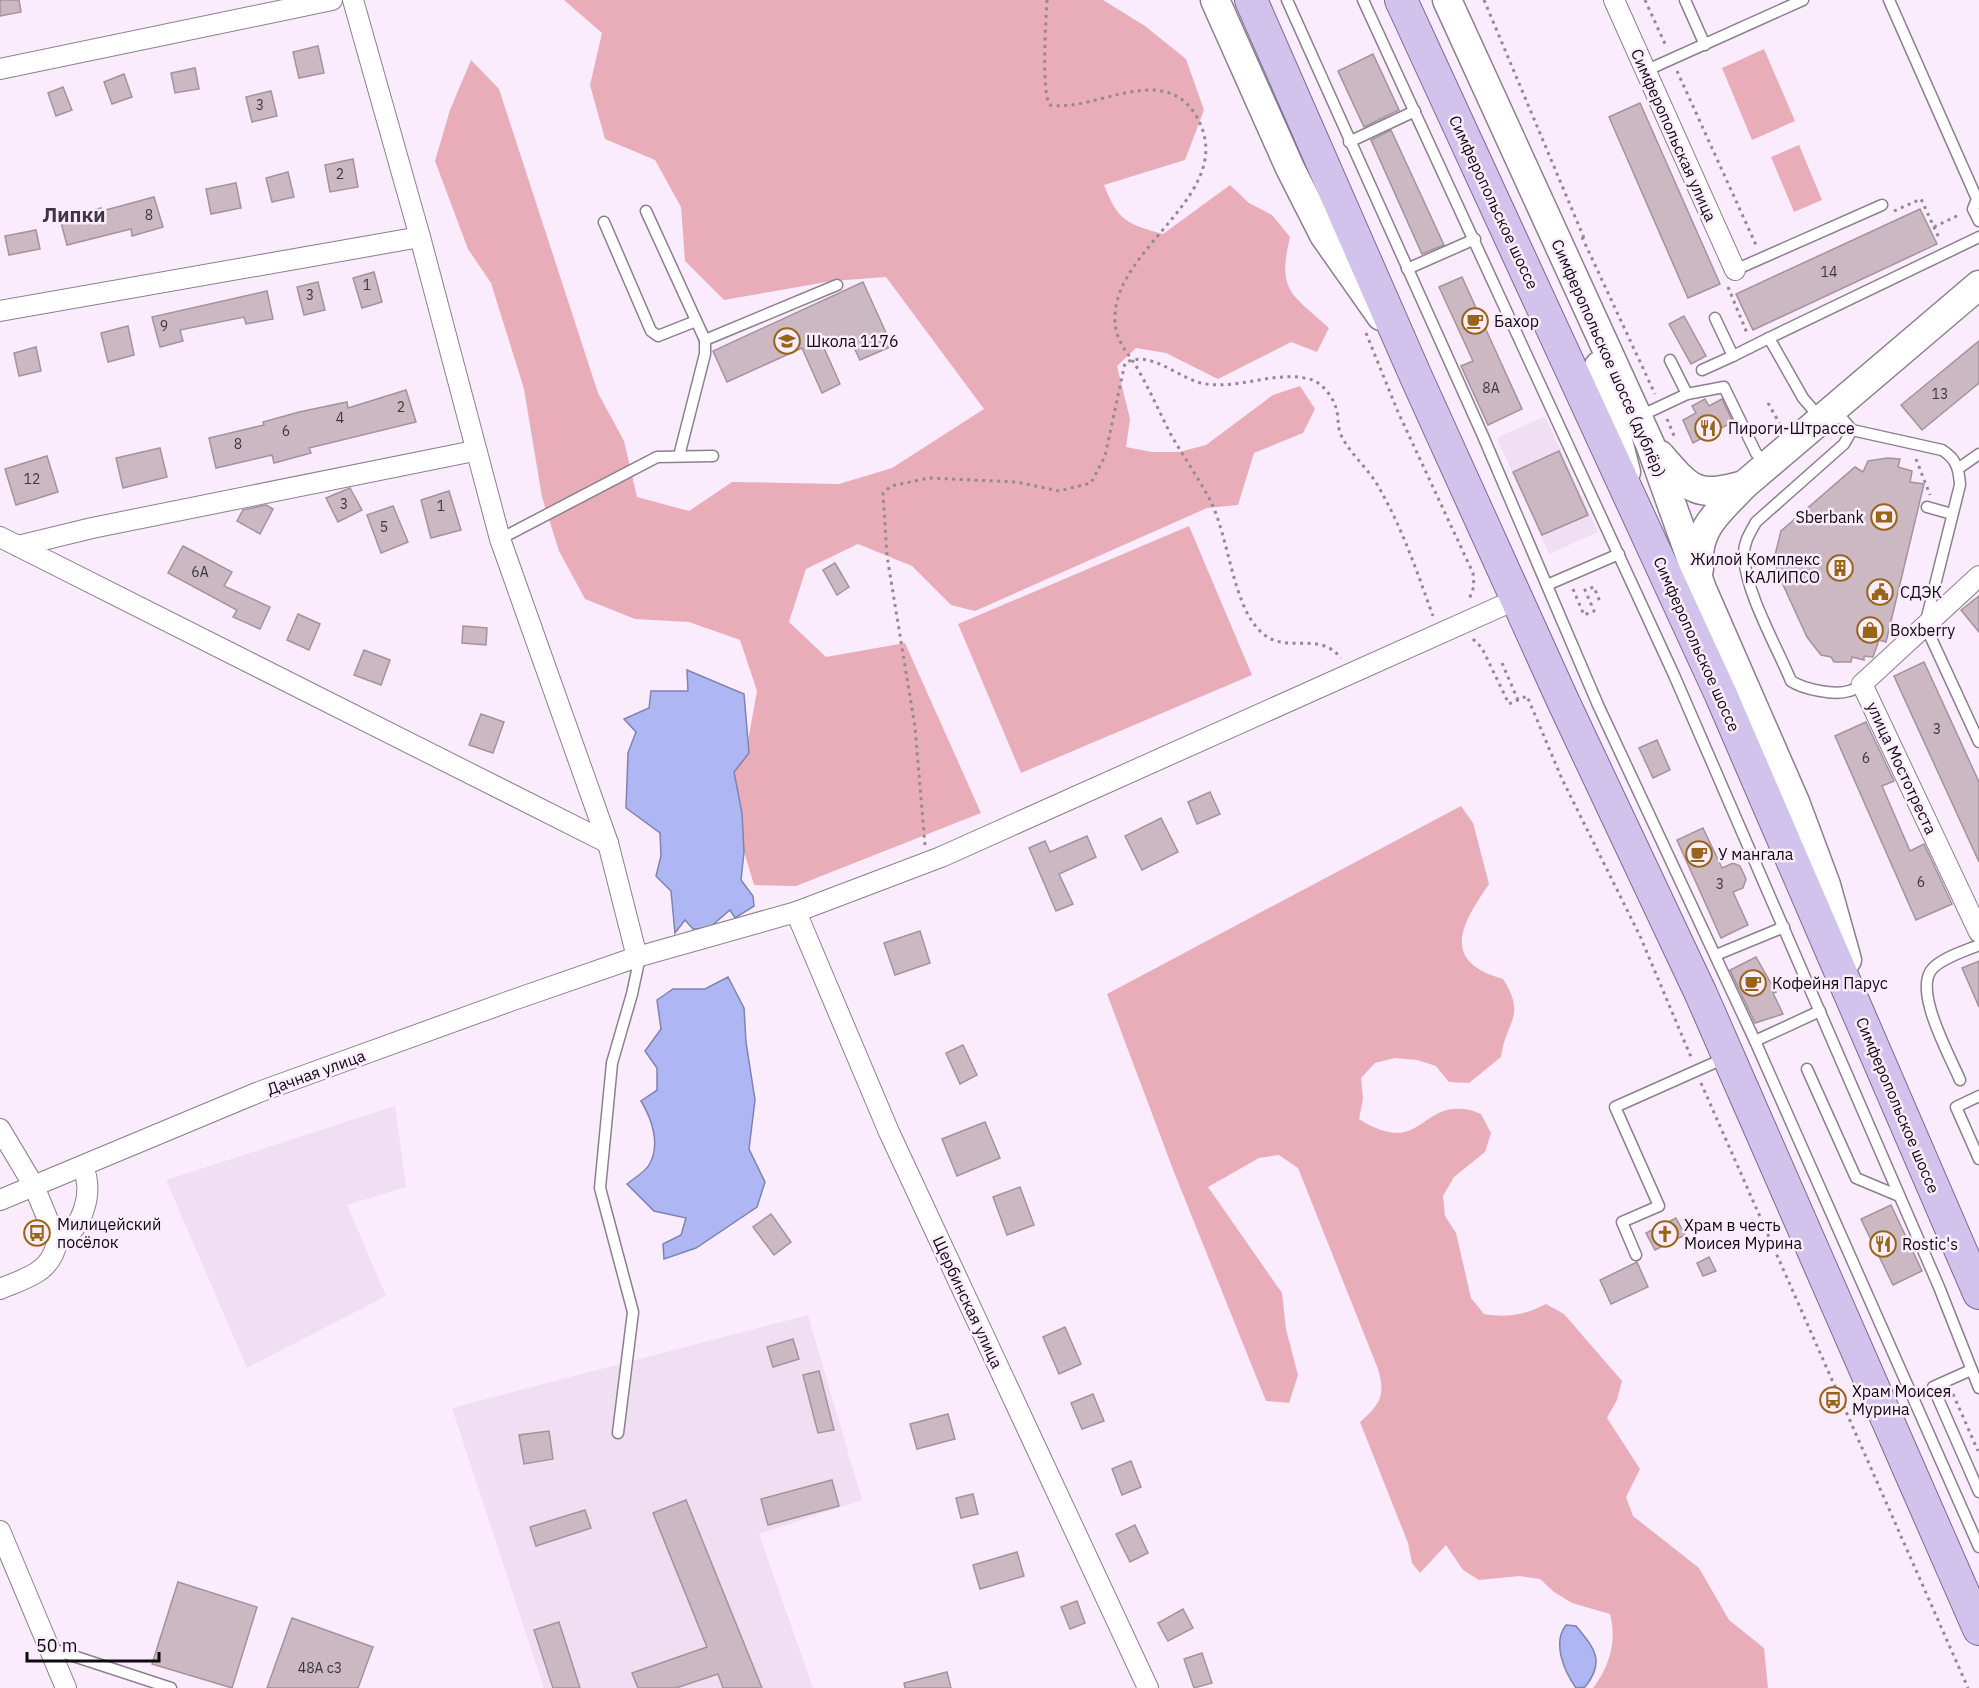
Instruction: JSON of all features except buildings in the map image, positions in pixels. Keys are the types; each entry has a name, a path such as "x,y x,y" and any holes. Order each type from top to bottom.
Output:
{"main road":[{"path":"1215,0 1290,168 1324,235 1398,337"},
{"path":"1251,0 1398,337 1620,825 1701,994 1979,1629"},
{"name":"Симферопольское шоссе","path":"1401,0 1721,695 1979,1293"},
{"path":"1429,0 1503,150 1555,234"},
{"name":"Симферопольское шоссе (дублёр)","path":"1447,0 1650,444 1702,589 1811,843 1826,885 1864,1026"},
{"path":"1702,589 1700,539 1711,521 1744,484 1979,285"},
{"path":"1587,305 1596,355 1618,434 1633,502"},
{"path":"1650,444 1683,482 1700,490 1716,493 1744,484"}],"street":[{"path":"0,69 332,0"},
{"path":"353,0 420,237 474,451 500,539 608,843 637,957"},
{"name":"Симферопольская улица","path":"1614,0 1735,270"},
{"path":"0,311 420,237"},
{"path":"9,541 92,528 474,451"},
{"path":"9,541 608,843"},
{"name":"улица Мостотреста","path":"1979,576 1862,684 1973,906 1979,932"},
{"name":"Дачная улица","path":"0,1200 259,1092 637,957 796,912 941,857 1466,624 1517,599"},
{"name":"Щербинская улица","path":"796,912 889,1132 1148,1688"},
{"path":"0,1129 34,1186 57,1242"},
{"path":"0,1289 40,1272 49,1264 57,1242 64,1238 80,1220 87,1200 89,1180 83,1167"},
{"path":"0,1531 66,1688"}],"lane":[{"path":"1287,0 1598,705 1755,1041 1979,1547"},
{"path":"1363,0 1619,554 1784,927 1939,1287 1979,1388"},
{"path":"1685,0 1705,45"},
{"path":"1646,71 1803,0"},
{"path":"1888,0 1977,199 1973,209 1979,221"},
{"path":"1349,142 1415,111"},
{"path":"1735,270 1886,209"},
{"path":"646,212 705,340 705,354 679,456"},
{"path":"604,222 651,331 658,336 696,321"},
{"path":"1702,370 1979,237"},
{"path":"1407,269 1475,239"},
{"path":"705,340 837,285"},
{"path":"1715,318 1733,356"},
{"path":"1769,338 1803,398 1852,430 1942,450 1949,454 1959,468 1960,486 1946,513 1925,625 1979,742"},
{"path":"1670,360 1687,394"},
{"path":"1638,417 1687,394 1724,387 1756,453 1767,465"},
{"path":"1852,430 1844,444 1756,522 1746,539 1743,556 1747,579 1791,681 1818,689 1848,692 1862,684"},
{"path":"1959,468 1979,454"},
{"path":"500,539 657,457 714,456"},
{"path":"1927,507 1946,513"},
{"path":"1547,585 1619,554"},
{"path":"1716,955 1784,927"},
{"path":"1960,1080 1928,1004 1928,976 1938,964 1979,945"},
{"path":"618,1433 633,1312 600,1188 612,1064 634,985 638,966 637,957"},
{"path":"1755,1041 1820,1011"},
{"path":"1636,1256 1622,1222 1659,1206 1615,1107 1728,1057"},
{"path":"1807,1069 1856,1178 1899,1196"},
{"path":"1979,1096 1956,1107 1979,1159"},
{"path":"1971,1370 1933,1387 1979,1492"},
{"path":"49,1648 171,1688"}],"path":[{"path":"1047,0 1046,99 1050,105 1076,104 1124,93 1152,90 1171,95 1186,103 1196,115 1205,136 1203,168 1183,207 1123,280 1115,306 1116,337 1210,500 1251,620 1272,641 1283,645 1309,642 1326,646 1342,659"},
{"path":"1484,0 1589,250"},
{"path":"1645,0 1762,258"},
{"path":"1886,209 1922,199 1943,246"},
{"path":"1934,226 1973,209"},
{"path":"1735,270 1727,289 1753,346"},
{"path":"1364,327 1398,412 1473,573 1472,597 1458,606 1473,639 1482,648 1509,704 1527,696 1562,779 1640,936 1696,1071 1968,1688"},
{"path":"926,847 915,727 887,556 883,493 891,486 928,478 1017,482 1059,491 1091,483 1105,456 1125,363 1131,360 1141,358 1160,364 1181,377 1203,383 1233,384 1284,377 1311,379 1325,389 1336,407 1340,433 1377,484 1395,520 1434,617"},
{"path":"1768,403 1784,429"},
{"path":"1926,458 1915,455 1921,477 1946,513"},
{"path":"1568,576 1584,615 1594,611 1585,590 1594,587 1600,602"},
{"path":"1502,663 1518,700"},
{"path":"1948,1381 1979,1452"}],"shaded area":[{"path":"564,0 1103,0 1145,26 1186,59 1204,110 1185,160 1104,185 1119,214 1132,224 1163,234 1230,185 1249,203 1272,215 1290,237 1285,270 1290,290 1329,328 1317,352 1291,342 1218,379 1166,353 1136,348 1117,366 1130,419 1126,447 1152,452 1179,452 1206,445 1273,395 1300,386 1315,409 1303,433 1254,453 1238,505 1207,508 975,611 951,605 912,566 858,544 806,569 789,622 826,657 905,643 981,813 796,886 754,885 733,815 725,762 748,741 757,691 740,640 689,622 635,619 585,599 559,551 542,497 524,389 491,283 468,249 435,161 450,110 471,60 499,89 598,393 624,441 637,497 689,511 732,482 839,484 892,468 984,409 886,277 832,281 724,300 685,261 681,207 655,160 605,139 590,85 602,33"},
{"path":"1764,49 1795,121 1752,140 1722,68"},
{"path":"1799,145 1822,200 1794,212 1771,157"},
{"path":"1545,416 1598,532 1549,554 1497,438"},
{"path":"1189,526 1252,675 1021,773 958,624"},
{"path":"1461,806 1473,823 1489,884 1465,927 1462,940 1464,952 1470,962 1483,971 1503,979 1514,1002 1513,1018 1501,1057 1469,1083 1449,1082 1436,1066 1417,1060 1395,1058 1375,1063 1361,1078 1363,1099 1359,1119 1379,1129 1395,1133 1407,1131 1449,1110 1465,1109 1481,1114 1491,1133 1485,1152 1454,1177 1443,1196 1445,1216 1456,1233 1471,1298 1484,1314 1493,1315 1516,1315 1546,1304 1564,1314 1622,1381 1617,1400 1607,1418 1640,1469 1626,1497 1633,1516 1699,1568 1729,1620 1764,1648 1768,1688 1593,1688 1608,1662 1613,1634 1610,1614 1572,1603 1554,1592 1540,1579 1519,1576 1479,1580 1463,1570 1446,1545 1420,1573 1412,1563 1408,1543 1360,1422 1380,1399 1381,1386 1378,1369 1298,1168 1279,1155 1259,1158 1208,1187 1282,1293 1286,1329 1298,1375 1289,1403 1266,1401 1174,1172 1107,994"},
{"path":"395,1106 406,1187 347,1205 386,1296 247,1368 166,1180"},
{"path":"808,1315 862,1500 759,1534 813,1688 544,1688 452,1408"}],"water":[{"path":"687,670 744,694 749,753 734,772 742,813 744,852 741,880 753,896 754,906 735,918 730,910 709,928 693,929 685,920 675,933 671,891 656,876 661,856 660,833 626,808 628,753 636,732 624,719 649,708 651,691 688,691"},
{"path":"728,977 744,1008 746,1042 755,1100 749,1149 765,1182 757,1207 696,1248 664,1259 663,1244 681,1235 686,1218 654,1211 627,1184 647,1168 653,1157 654,1132 641,1101 657,1090 657,1068 645,1051 661,1029 657,1000 673,989 705,989"},
{"path":"1566,1625 1576,1626 1588,1641 1595,1655 1595,1670 1585,1687 1576,1688 1567,1674 1561,1657 1560,1640"}],"place":[{"name":"Бахор","path":"1475,321"},
{"name":"Школа 1176","path":"787,341"},
{"name":"Пироги-Штрассе","path":"1708,428"},
{"name":"Sberbank","path":"1884,517"},
{"name":"Жилой Комплекс КАЛИПСО","path":"1840,568"},
{"name":"СДЭК","path":"1880,592"},
{"name":"Boxberry","path":"1870,630"},
{"name":"У мангала","path":"1699,854"},
{"name":"Кофейня Парус","path":"1753,983"},
{"name":"Милицейский посёлок","path":"37,1233"},
{"name":"Храм в честь Моисея Мурина","path":"1665,1234"},
{"name":"Rostic's","path":"1883,1244"},
{"name":"Храм Моисея Мурина","path":"1833,1400"}],"district":[{"name":"Липки","path":"74,215"}]}
